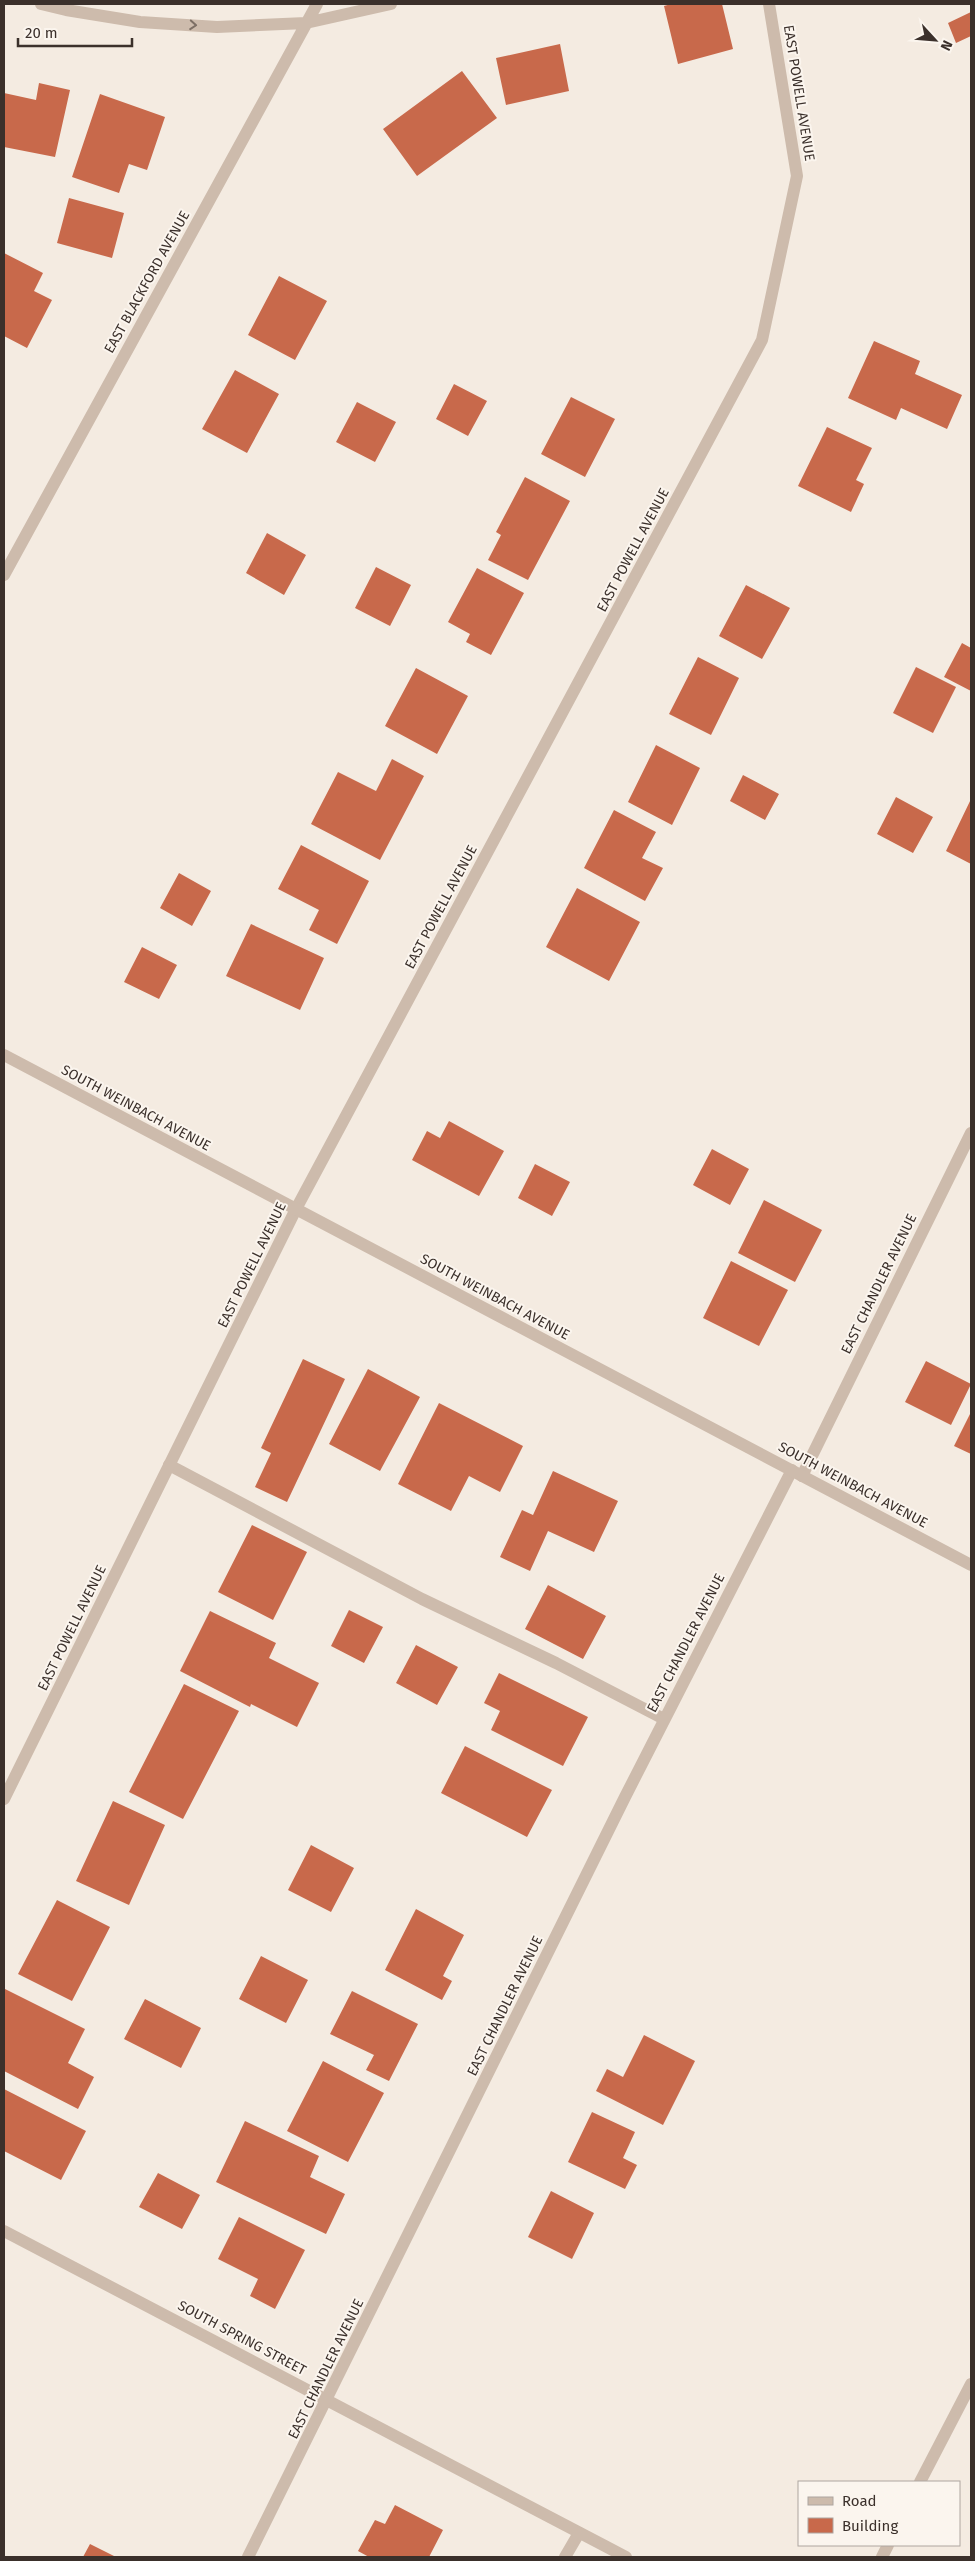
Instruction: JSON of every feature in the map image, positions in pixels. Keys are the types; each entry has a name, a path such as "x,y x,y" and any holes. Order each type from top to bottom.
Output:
{"street":[{"path":"41,4 140,22 216,27 306,24 392,4"},
{"name":"EAST BLACKFORD AVENUE","path":"4,575 317,4"},
{"name":"EAST POWELL AVENUE","path":"4,1799 296,1209 762,340 798,176 769,4"},
{"name":"SOUTH WEINBACH AVENUE","path":"4,1055 971,1565"},
{"name":"EAST CHANDLER AVENUE","path":"248,2557 328,2400 664,1719 797,1473 971,1133"},
{"path":"169,1465 422,1600 556,1663 664,1719"},
{"name":"SOUTH SPRING STREET","path":"4,2231 626,2557"},
{"path":"921,2481 971,2384"},
{"path":"565,2557 579,2533"}],"building":[{"path":"671,4 722,4 733,49 678,64 664,6"},
{"path":"971,12 971,36 956,43 948,23"},
{"path":"560,44 569,91 506,105 496,58"},
{"path":"462,71 497,118 417,176 383,129"},
{"path":"39,83 70,90 55,157 4,147 4,93 36,100"},
{"path":"100,94 165,117 147,170 129,164 119,193 72,177"},
{"path":"69,198 124,213 112,258 57,243"},
{"path":"4,253 43,273 34,291 52,300 27,348 4,336"},
{"path":"279,276 327,301 295,360 248,335"},
{"path":"874,341 920,361 915,374 962,395 947,429 901,408 896,420 848,398"},
{"path":"235,370 279,394 247,453 202,429"},
{"path":"454,384 487,401 468,436 436,419"},
{"path":"571,397 615,419 585,477 541,454"},
{"path":"357,402 396,422 375,462 336,442"},
{"path":"827,427 872,448 856,480 864,484 851,512 798,486"},
{"path":"525,477 570,501 528,580 488,560 501,535 496,532"},
{"path":"267,533 306,555 284,595 246,573"},
{"path":"376,567 411,585 390,626 355,608"},
{"path":"477,568 524,593 491,655 466,642 470,634 448,622"},
{"path":"746,585 790,608 762,659 719,636"},
{"path":"962,643 971,648 971,691 944,677"},
{"path":"698,657 739,678 711,735 669,714"},
{"path":"916,667 956,687 933,733 893,713"},
{"path":"416,668 468,696 437,754 385,726"},
{"path":"656,745 700,768 672,825 628,802"},
{"path":"392,759 424,776 380,860 311,824 338,772 376,791"},
{"path":"743,775 779,794 765,820 730,801"},
{"path":"896,797 933,817 913,853 877,834"},
{"path":"971,799 971,864 946,851"},
{"path":"614,810 656,832 642,858 663,868 645,901 584,868"},
{"path":"301,845 369,881 337,944 309,930 319,910 278,889"},
{"path":"179,873 211,891 192,926 160,908"},
{"path":"577,888 640,922 609,981 546,947"},
{"path":"251,924 324,958 300,1010 226,976"},
{"path":"142,947 177,965 159,999 124,982"},
{"path":"449,1121 504,1151 479,1196 412,1160 427,1131 440,1138"},
{"path":"712,1149 749,1169 730,1205 693,1185"},
{"path":"535,1164 570,1182 552,1216 518,1198"},
{"path":"764,1200 822,1230 795,1282 738,1253"},
{"path":"731,1261 788,1290 759,1346 703,1318"},
{"path":"303,1359 345,1379 287,1502 255,1487 271,1453 261,1448"},
{"path":"926,1361 971,1384 951,1425 905,1402"},
{"path":"368,1369 420,1397 380,1471 329,1444"},
{"path":"439,1403 523,1446 500,1492 469,1476 451,1511 398,1484"},
{"path":"971,1412 971,1454 954,1446"},
{"path":"553,1471 618,1501 594,1552 548,1531 530,1571 500,1557 522,1510 533,1515"},
{"path":"252,1525 307,1552 273,1620 218,1592"},
{"path":"548,1585 606,1616 583,1659 525,1629"},
{"path":"349,1610 383,1627 364,1663 331,1646"},
{"path":"210,1611 276,1643 269,1658 319,1683 297,1727 251,1704 250,1707 180,1671"},
{"path":"416,1645 458,1667 437,1705 396,1683"},
{"path":"499,1673 588,1717 563,1766 491,1730 500,1711 484,1703"},
{"path":"184,1684 239,1711 183,1819 129,1792"},
{"path":"465,1746 552,1790 527,1837 441,1793"},
{"path":"113,1801 165,1825 129,1905 76,1881"},
{"path":"311,1845 354,1868 331,1912 288,1890"},
{"path":"57,1900 110,1927 72,2001 18,1974"},
{"path":"416,1909 464,1935 443,1976 452,1981 442,2000 385,1970"},
{"path":"261,1956 308,1980 286,2023 239,1999"},
{"path":"5,1989 85,2029 68,2063 94,2077 78,2109 4,2071"},
{"path":"352,1991 418,2024 389,2081 366,2070 374,2055 330,2034"},
{"path":"145,1999 201,2028 181,2068 124,2039"},
{"path":"644,2035 695,2061 663,2125 596,2091 607,2069 623,2077"},
{"path":"323,2061 384,2093 348,2162 287,2131"},
{"path":"4,2089 86,2131 61,2180 4,2151"},
{"path":"592,2112 635,2132 623,2158 637,2165 625,2189 568,2162"},
{"path":"245,2121 319,2156 310,2177 345,2194 326,2234 216,2182"},
{"path":"158,2173 200,2195 182,2229 139,2207"},
{"path":"551,2191 594,2213 572,2259 528,2237"},
{"path":"239,2217 305,2250 275,2309 250,2296 258,2279 218,2259"},
{"path":"395,2505 443,2530 429,2557 369,2557 358,2551 375,2520 385,2524"},
{"path":"90,2544 116,2557 83,2557"}]}
